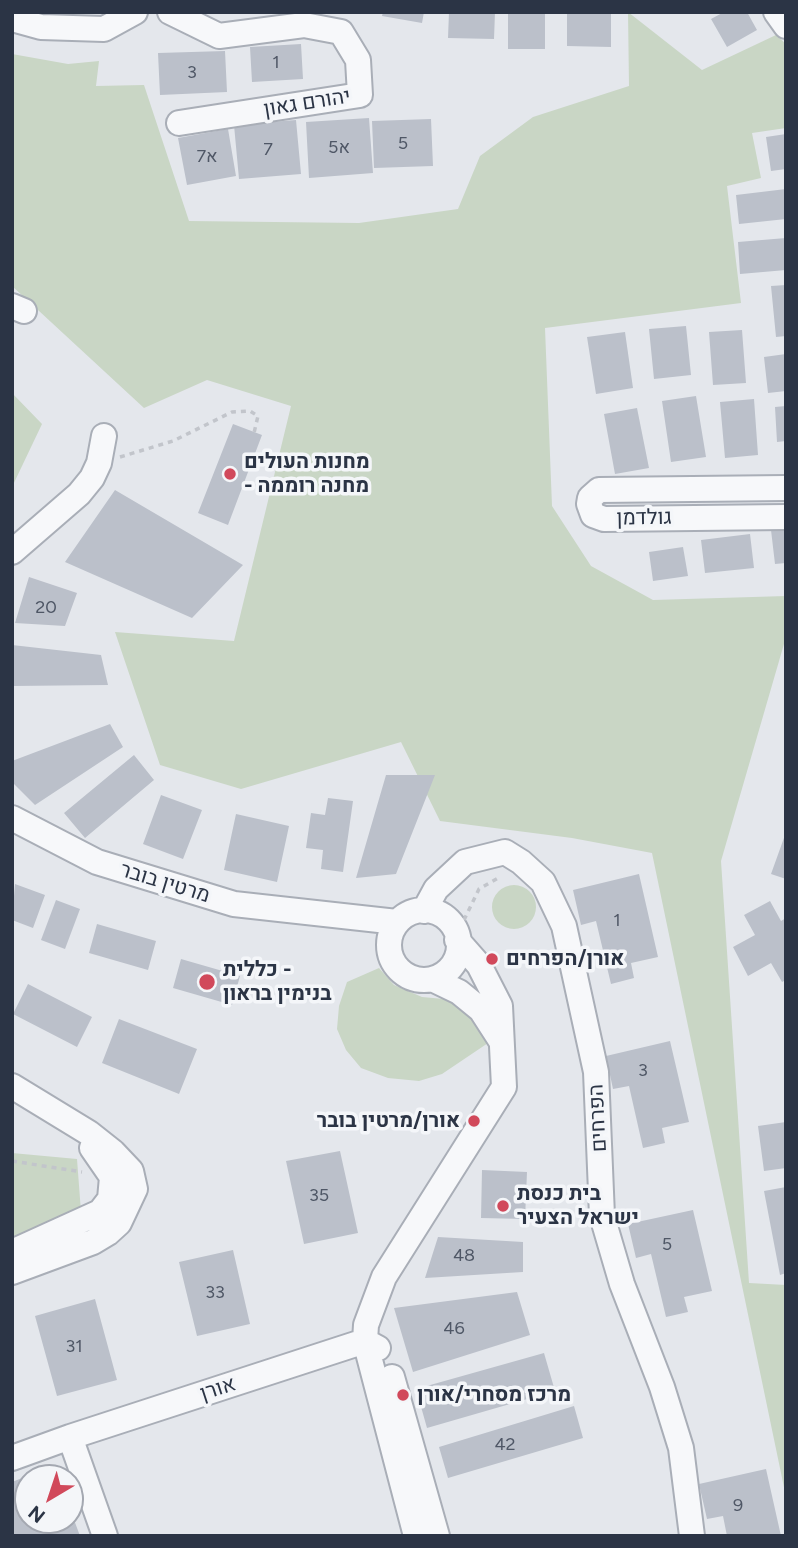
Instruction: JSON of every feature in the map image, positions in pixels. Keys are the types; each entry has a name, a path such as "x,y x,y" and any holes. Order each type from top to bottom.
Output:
{"street":[{"path":"12,19 41,27 104,29 135,12"},
{"name":"יהורם גאון","path":"170,12 219,36 304,25 341,32 358,60 360,95 178,123"},
{"path":"776,12 786,26"},
{"path":"12,552 79,494 99,463 104,436"},
{"name":"גולדמן","path":"786,488 599,490 590,498 589,504 593,515 604,519 786,517"},
{"name":"מרטין בובר","path":"12,818 68,850 149,880 234,904 328,915 393,931"},
{"name":"הפרחים","path":"424,911 436,889 465,862 505,852 513,855 542,882 564,926 596,1072 602,1216 622,1284 662,1387 681,1448 692,1536"},
{"path":"432,979 450,968 456,958 455,933 448,898 455,872"},
{"path":"416,1536 375,1347 370,1308 384,1277 504,1087 504,1047 500,1006 479,965 455,933 439,914 424,911 405,916 393,931 392,960 403,973 416,979 432,979 458,992 481,1010 504,1047"},
{"path":"12,1086 51,1108 113,1152 131,1171 135,1189 119,1223 108,1233 93,1242 12,1272"},
{"path":"12,1252 100,1212 110,1199 112,1177 98,1154 51,1108"},
{"path":"375,1347 437,1536"},
{"name":"אורן","path":"12,1458 70,1437 375,1347"},
{"path":"70,1437 105,1536"}],"path":[{"path":"99,463 173,441 232,412 250,411 258,416 254,433"},
{"path":"455,933 479,890 497,877"},
{"path":"12,1161 112,1177"}],"green space":[{"path":"628,12 702,70 776,35 786,44 786,128 752,133 761,178 727,186 741,303 545,328 552,506 591,566 653,600 786,596 786,637 721,861 749,1283 786,1285 786,1497 652,853 572,838 440,821 401,742 241,789 160,765 115,632 234,641 291,406 207,380 144,408 12,286 12,54 68,64 99,61 96,86 144,85 189,221 359,223 458,209 480,156 533,117 629,86"},
{"path":"12,393 42,424 12,487"},
{"path":"514,885 530,891 536,907 530,923 514,929 498,923 492,907 498,891"},
{"path":"379,968 394,985 422,997 444,999 456,1004 471,1014 491,1041 442,1074 419,1081 388,1078 361,1068 346,1050 337,1029 339,1006 347,982"},
{"path":"12,1153 77,1159 81,1212 12,1240"}],"building":[{"path":"383,12 424,12 422,23 382,16"},
{"path":"449,12 495,12 494,39 448,38"},
{"path":"508,12 545,12 545,49 508,49"},
{"path":"567,12 611,12 611,47 567,46"},
{"path":"724,12 747,12 757,30 727,47 711,19"},
{"path":"301,44 303,79 252,82 250,47"},
{"path":"225,51 227,92 160,95 158,53"},
{"path":"369,118 373,173 309,178 306,122"},
{"path":"431,119 433,166 374,168 372,121"},
{"path":"296,120 301,174 239,179 234,125"},
{"path":"228,129 236,176 187,185 178,138"},
{"path":"786,134 786,169 771,171 766,137"},
{"path":"786,189 786,219 739,224 736,195"},
{"path":"786,238 786,270 740,274 738,242"},
{"path":"786,285 786,336 776,337 771,286"},
{"path":"686,326 691,375 654,379 649,329"},
{"path":"742,330 746,383 713,385 709,332"},
{"path":"625,332 633,388 596,394 587,337"},
{"path":"786,354 786,391 768,393 764,357"},
{"path":"696,396 706,457 671,462 662,401"},
{"path":"754,399 758,455 725,458 720,402"},
{"path":"786,406 786,441 777,442 775,407"},
{"path":"637,408 649,468 615,474 604,414"},
{"name":"מחנות העולים - מחנה רוממה","path":"233,424 262,435 228,525 198,513"},
{"path":"115,490 243,565 192,618 65,562"},
{"path":"786,529 786,563 775,564 771,530"},
{"path":"750,534 754,568 705,573 701,540"},
{"path":"683,547 688,576 653,581 649,552"},
{"path":"29,577 77,593 65,626 15,623"},
{"path":"12,645 101,655 108,685 12,686"},
{"path":"110,724 123,747 35,805 12,782 12,761"},
{"path":"134,755 154,780 85,838 64,813"},
{"path":"386,775 435,775 396,874 356,878"},
{"path":"161,795 202,810 183,859 143,844"},
{"path":"328,798 353,801 343,872 321,869 323,850 306,848 311,813 325,815"},
{"path":"236,814 289,826 277,882 224,870"},
{"path":"786,835 786,879 771,874"},
{"path":"639,874 658,957 631,963 634,978 611,984 596,921 581,925 573,890"},
{"path":"15,884 45,895 33,928 12,920"},
{"path":"56,900 80,909 65,949 41,940"},
{"path":"770,901 781,921 786,918 786,980 782,982 771,963 748,976 733,947 755,935 744,915"},
{"path":"97,924 156,941 148,970 89,953"},
{"name":"כללית - בנימין בראון","path":"181,959 240,976 232,1005 173,988"},
{"path":"28,984 92,1017 77,1047 13,1014"},
{"path":"119,1019 197,1049 179,1094 102,1063"},
{"path":"670,1041 689,1122 662,1128 665,1143 643,1148 629,1086 613,1089 606,1056"},
{"path":"786,1122 786,1168 764,1171 758,1126"},
{"path":"340,1151 358,1233 304,1244 286,1161"},
{"name":"בית כנסת ישראל הצעיר","path":"482,1170 527,1172 525,1219 481,1218"},
{"path":"786,1187 786,1273 780,1275 764,1191"},
{"path":"693,1210 712,1291 684,1297 688,1312 666,1317 651,1254 636,1258 628,1224"},
{"path":"438,1237 523,1242 523,1272 425,1278"},
{"path":"233,1250 250,1324 197,1336 179,1262"},
{"path":"517,1292 530,1335 413,1372 394,1308"},
{"path":"95,1299 117,1380 57,1396 35,1316"},
{"path":"544,1353 555,1391 427,1428 416,1389"},
{"path":"574,1406 583,1438 448,1478 439,1447"},
{"path":"766,1469 781,1536 727,1536 723,1516 707,1519 699,1484"},
{"path":"14,1481 14,1534 80,1536 12,1536"}],"place":[{"name":"מחנות העולים - מחנה רוממה","path":"230,474"},
{"name":"אורן/הפרחים","path":"492,959"},
{"name":"כללית - בנימין בראון","path":"207,982"},
{"name":"אורן/מרטין בובר","path":"474,1121"},
{"name":"בית כנסת ישראל הצעיר","path":"503,1206"},
{"name":"מרכז מסחרי/אורן","path":"403,1395"}]}
